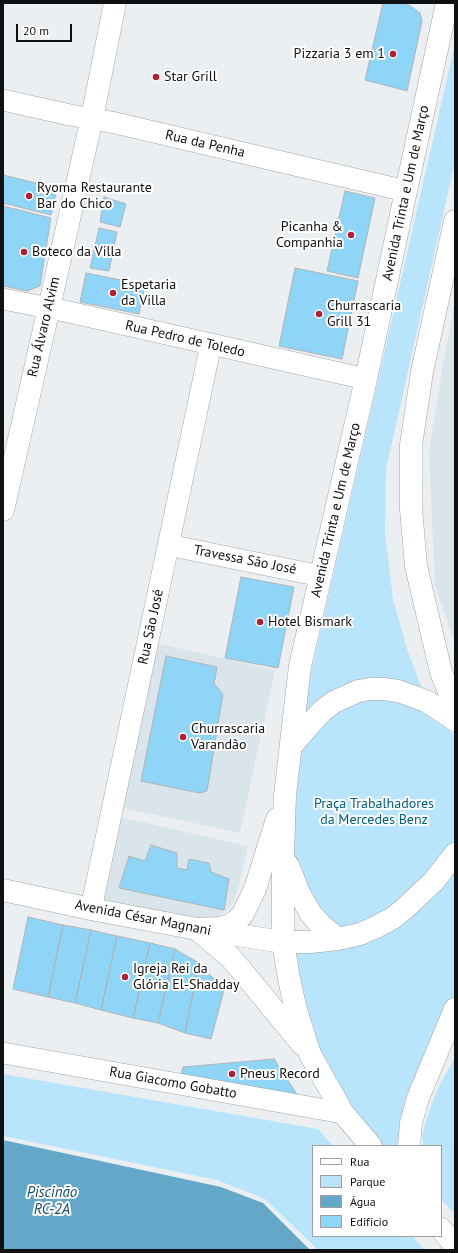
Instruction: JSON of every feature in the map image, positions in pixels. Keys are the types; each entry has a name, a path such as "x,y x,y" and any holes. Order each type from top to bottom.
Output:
{"main road":[{"name":"Rua Álvaro Alvim","path":"3,510 92,118 115,3"},
{"name":"Avenida Trinta e Um de Março","path":"370,1145 343,1113 310,1054 296,1010 289,980 283,942 283,853 285,795 300,666 366,380 446,3"},
{"path":"455,222 422,372 411,445 411,509 416,566 419,581 441,672 455,707"},
{"path":"291,746 311,722 334,702 358,691 370,689 384,689 415,697 428,702 455,720"},
{"path":"197,929 229,926 243,914 255,889 285,795"},
{"path":"283,853 299,893 311,914 321,925 338,939"},
{"name":"Avenida César Magnani","path":"3,890 91,909 197,929 283,942 310,942 338,939 360,934 393,918 433,882 455,854"},
{"path":"197,929 230,957 310,1054"},
{"path":"409,1145 411,1123 418,1098 455,1009"},
{"path":"439,1049 455,1032"},
{"path":"442,1230 455,1246"}],"street":[{"name":"Rua da Penha","path":"3,100 111,122 406,191"},
{"name":"Rua Pedro de Toledo","path":"3,299 69,312 366,380"},
{"name":"Rua São José","path":"91,909 210,344"},
{"name":"Travessa São José","path":"168,545 321,576"},
{"name":"Rua Giacomo Gobatto","path":"3,1054 343,1113"}],"shaded area":[{"path":"455,301 455,643 435,585 429,452"},
{"name":"Churrascaria Varandão","path":"152,642 275,670 240,833 118,807"},
{"path":"120,817 248,846 233,904 225,912 213,919 201,922 100,900"}],"green space":[{"path":"455,44 455,162 386,469 385,533 393,599 407,649 425,697 389,686 305,720 310,677"},
{"name":"Praça Trabalhadores da Mercedes Benz","path":"369,698 393,700 415,705 444,724 455,736 455,839 443,855 409,893 365,921 346,928 339,928 316,908 293,854 295,798 302,745 313,733 342,709"},
{"name":"Praça Trabalhadores da Mercedes Benz","path":"455,863 455,995 443,1018 401,1145 378,1145 348,1105 316,1046 291,949 398,926 424,906 439,888"},
{"path":"455,1058 455,1214 442,1200 442,1145 423,1145 422,1135 429,1111 439,1086"},
{"path":"3,1074 318,1129 332,1145 312,1145 312,1237 413,1237 425,1250 318,1250 265,1199 217,1180 3,1136"}],"water":[{"name":"Piscinão RC-2A","path":"3,1140 221,1187 263,1203 310,1250 3,1250"}],"building":[{"name":"Pizzaria 3 em 1","path":"383,3 400,3 409,5 420,13 422,21 407,91 365,80"},
{"name":"Ryoma Restaurante Bar do Chico","path":"3,175 57,188 51,215 3,203"},
{"name":"Picanha & Companhia","path":"345,191 375,198 358,278 327,271"},
{"path":"104,197 126,204 120,227 100,222"},
{"name":"Boteco da Villa","path":"3,206 51,218 40,286 27,291 3,286"},
{"path":"99,228 117,232 109,271 90,268"},
{"name":"Churrascaria Grill 31","path":"295,268 358,281 342,359 279,346"},
{"name":"Espetaria da Villa","path":"86,273 145,285 139,314 80,302"},
{"name":"Hotel Bismark","path":"241,577 294,587 278,668 225,658"},
{"name":"Churrascaria Varandão","path":"166,656 217,667 214,684 223,694 207,791 199,793 141,781"},
{"path":"151,845 177,853 177,868 187,870 189,859 209,863 211,872 229,879 224,910 119,888 129,856 145,861"},
{"path":"28,917 63,925 48,997 13,989"},
{"path":"63,925 91,930 75,1003 48,997"},
{"path":"91,930 117,936 101,1010 75,1003"},
{"name":"Igreja Rei da Glória El-Shadday","path":"117,936 150,943 133,1018 101,1010"},
{"path":"150,943 175,949 158,1023 133,1018"},
{"path":"175,949 199,963 185,1033 158,1023"},
{"path":"199,963 224,990 211,1039 185,1033"},
{"name":"Pneus Record","path":"274,1059 300,1099 179,1082 183,1067"}],"place":[{"name":"Pizzaria 3 em 1","path":"393,54"},
{"name":"Star Grill","path":"156,77"},
{"name":"Ryoma Restaurante Bar do Chico","path":"29,196"},
{"name":"Picanha & Companhia","path":"351,235"},
{"name":"Boteco da Villa","path":"24,252"},
{"name":"Espetaria da Villa","path":"113,293"},
{"name":"Churrascaria Grill 31","path":"319,314"},
{"name":"Hotel Bismark","path":"260,622"},
{"name":"Churrascaria Varandão","path":"183,737"},
{"name":"Igreja Rei da Glória El-Shadday","path":"125,977"},
{"name":"Pneus Record","path":"232,1074"}]}
